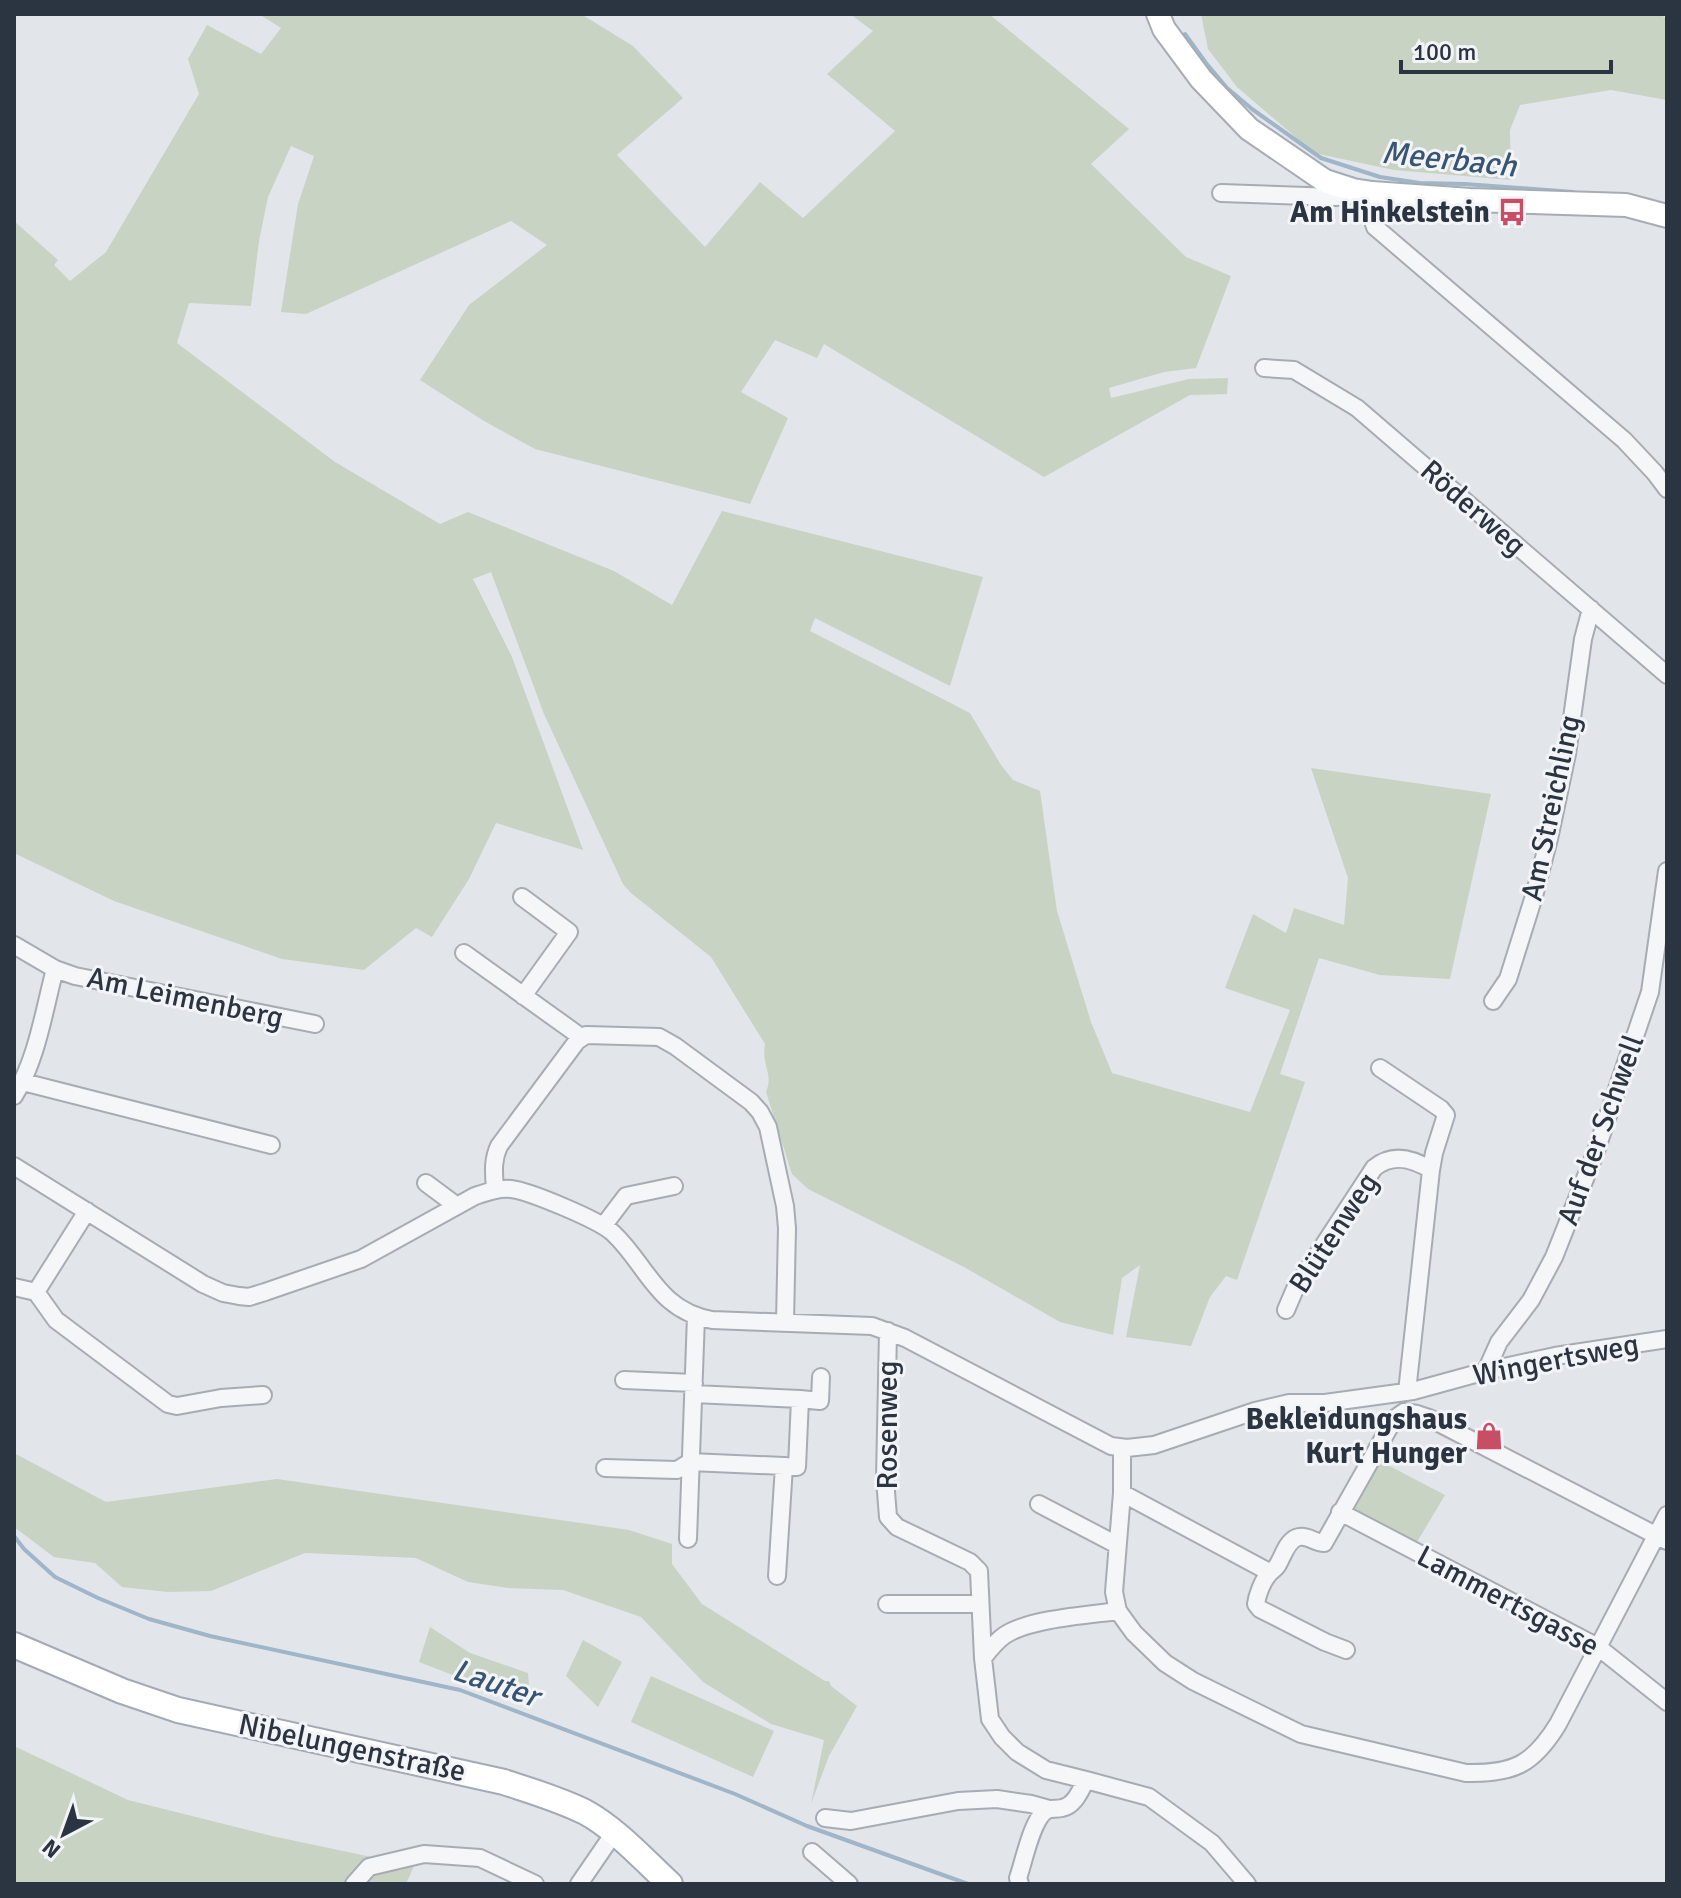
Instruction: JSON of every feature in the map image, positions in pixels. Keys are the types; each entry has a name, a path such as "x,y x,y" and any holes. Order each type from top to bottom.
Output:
{"main road":[{"name":"Nibelungenstraße","path":"14,1645 122,1691 178,1710 504,1782 553,1799 587,1814 614,1833 670,1884"}],"street":[{"path":"1158,14 1164,29 1201,79 1249,129 1325,181 1372,193 1626,205 1667,216"},
{"path":"1221,193 1336,197 1372,193"},
{"path":"1372,193 1370,211 1375,227 1624,440 1667,489"},
{"name":"Röderweg","path":"1264,368 1294,370 1357,408 1667,675"},
{"name":"Am Streichling","path":"1493,1001 1508,979 1549,839 1567,754 1583,639 1591,609"},
{"name":"Auf der Schwell","path":"1486,1371 1499,1342 1531,1300 1554,1257 1596,1151 1650,992 1667,871"},
{"path":"522,897 569,932 523,996"},
{"name":"Am Leimenberg","path":"14,945 55,969 97,981 315,1024"},
{"path":"464,953 581,1037"},
{"name":"Am Leimenberg","path":"55,969 30,1064 18,1089 271,1145"},
{"path":"495,1189 494,1164 499,1146 581,1037 659,1037 751,1102 768,1127 787,1228 785,1322"},
{"name":"Blütenweg","path":"1380,1068 1446,1115 1431,1170 1407,1392"},
{"name":"Blütenweg","path":"1286,1310 1295,1289 1374,1168 1383,1161 1398,1158 1431,1170"},
{"path":"14,1166 203,1284 223,1293 249,1297 361,1259 475,1196 495,1189 514,1189 604,1225 620,1240 665,1298 696,1316 712,1320 872,1326 888,1331 1111,1446 1122,1448 1122,1493 1114,1592 1118,1611 1134,1633 1177,1672 1287,1728 1466,1773 1510,1769 1540,1750 1558,1724 1598,1647 1662,1538 1667,1515"},
{"path":"426,1183 457,1206"},
{"path":"604,1225 626,1196 674,1186"},
{"path":"36,1292 87,1211"},
{"path":"14,1287 36,1292 56,1320 168,1404 177,1406 263,1395"},
{"path":"688,1539 696,1316"},
{"name":"Rosenweg","path":"888,1331 885,1479 888,1517 897,1527 970,1562 979,1571 983,1658 990,1719 1017,1752 1046,1770 1149,1797 1212,1843 1247,1884"},
{"name":"Wingertsweg","path":"1122,1448 1154,1445 1255,1411 1289,1403 1325,1403 1407,1392 1555,1356 1667,1339"},
{"path":"624,1380 820,1401 821,1377"},
{"path":"605,1468 677,1470 690,1462 797,1467 800,1399"},
{"path":"1346,1650 1260,1609 1256,1599 1269,1572 1276,1568 1294,1539 1305,1537 1324,1543 1394,1419 1404,1412 1440,1423 1662,1538"},
{"path":"777,1576 784,1466"},
{"path":"1122,1493 1269,1572"},
{"path":"1039,1504 1117,1545"},
{"name":"Lammertsgasse","path":"1340,1512 1598,1647 1667,1702"},
{"path":"887,1604 980,1604"},
{"path":"983,1658 1004,1635 1026,1624 1118,1611"},
{"path":"825,1818 851,1821 958,1801 997,1799 1049,1809 1063,1808 1072,1803 1080,1779"},
{"path":"1020,1884 1018,1878 1035,1827 1049,1809"},
{"path":"579,1884 614,1833"},
{"path":"812,1852 849,1884"},
{"path":"354,1884 369,1867 424,1854 480,1858 535,1884"}],"green space":[{"path":"259,14 581,14 633,46 683,98 617,155 705,247 760,182 803,218 895,131 827,74 873,31 850,14 989,14 1129,129 1091,164 1186,257 1231,276 1196,368 1164,372 1109,388 1111,398 1189,379 1228,378 1227,394 1190,395 1044,477 824,344 817,358 775,340 741,392 788,418 750,504 535,449 420,380 469,305 547,245 511,221 306,314 281,312 298,204 314,156 291,146 268,197 251,306 189,303 177,343 335,462 440,524 468,512 614,571 672,605 722,511 983,577 950,686 815,618 810,631 970,713 1013,780 1040,791 1057,911 1091,1022 1112,1073 1250,1112 1290,1010 1225,988 1253,914 1286,933 1294,908 1344,925 1348,878 1311,768 1491,794 1450,979 1380,975 1319,958 1280,1074 1305,1082 1237,1280 1226,1276 1210,1297 1191,1346 1126,1337 1140,1265 1122,1278 1113,1335 1060,1322 964,1267 808,1189 792,1174 766,1092 769,1080 765,1044 711,957 623,884 544,714 491,572 473,579 512,657 583,850 496,823 469,879 432,937 416,928 364,970 282,959 114,901 14,853 14,221 58,260 54,265 70,281 106,252 199,94 188,59 207,25 261,54 281,28"},
{"path":"1201,14 1664,14 1667,20 1667,100 1611,90 1520,105 1510,130 1511,180 1394,170 1314,153 1237,87 1208,49"},
{"path":"14,1453 106,1502 277,1479 629,1530 672,1544 672,1564 702,1604 829,1681 857,1706 829,1756 811,1804 824,1740 771,1724 703,1682 641,1617 563,1590 508,1588 468,1582 416,1558 305,1553 211,1591 168,1592 122,1587 95,1563 54,1557 14,1527"},
{"path":"1376,1459 1445,1495 1417,1542 1352,1509"},
{"path":"430,1627 470,1653 528,1673 529,1687 510,1697 419,1662"},
{"path":"583,1640 622,1662 598,1707 566,1676"},
{"path":"651,1676 774,1731 753,1777 631,1722"},
{"path":"14,1746 128,1800 272,1836 414,1866 406,1884 14,1884"}],"waterway":[{"name":"Meerbach","path":"1181,37 1185,34 1227,88 1321,158 1380,177 1420,183 1573,192"},
{"name":"Lauter","path":"14,1536 55,1577 149,1619 210,1636 460,1690 735,1794 807,1826 968,1884"}],"place":[{"name":"Am Hinkelstein","path":"1512,212"},
{"name":"Bekleidungshaus Kurt Hunger","path":"1489,1436"}]}
